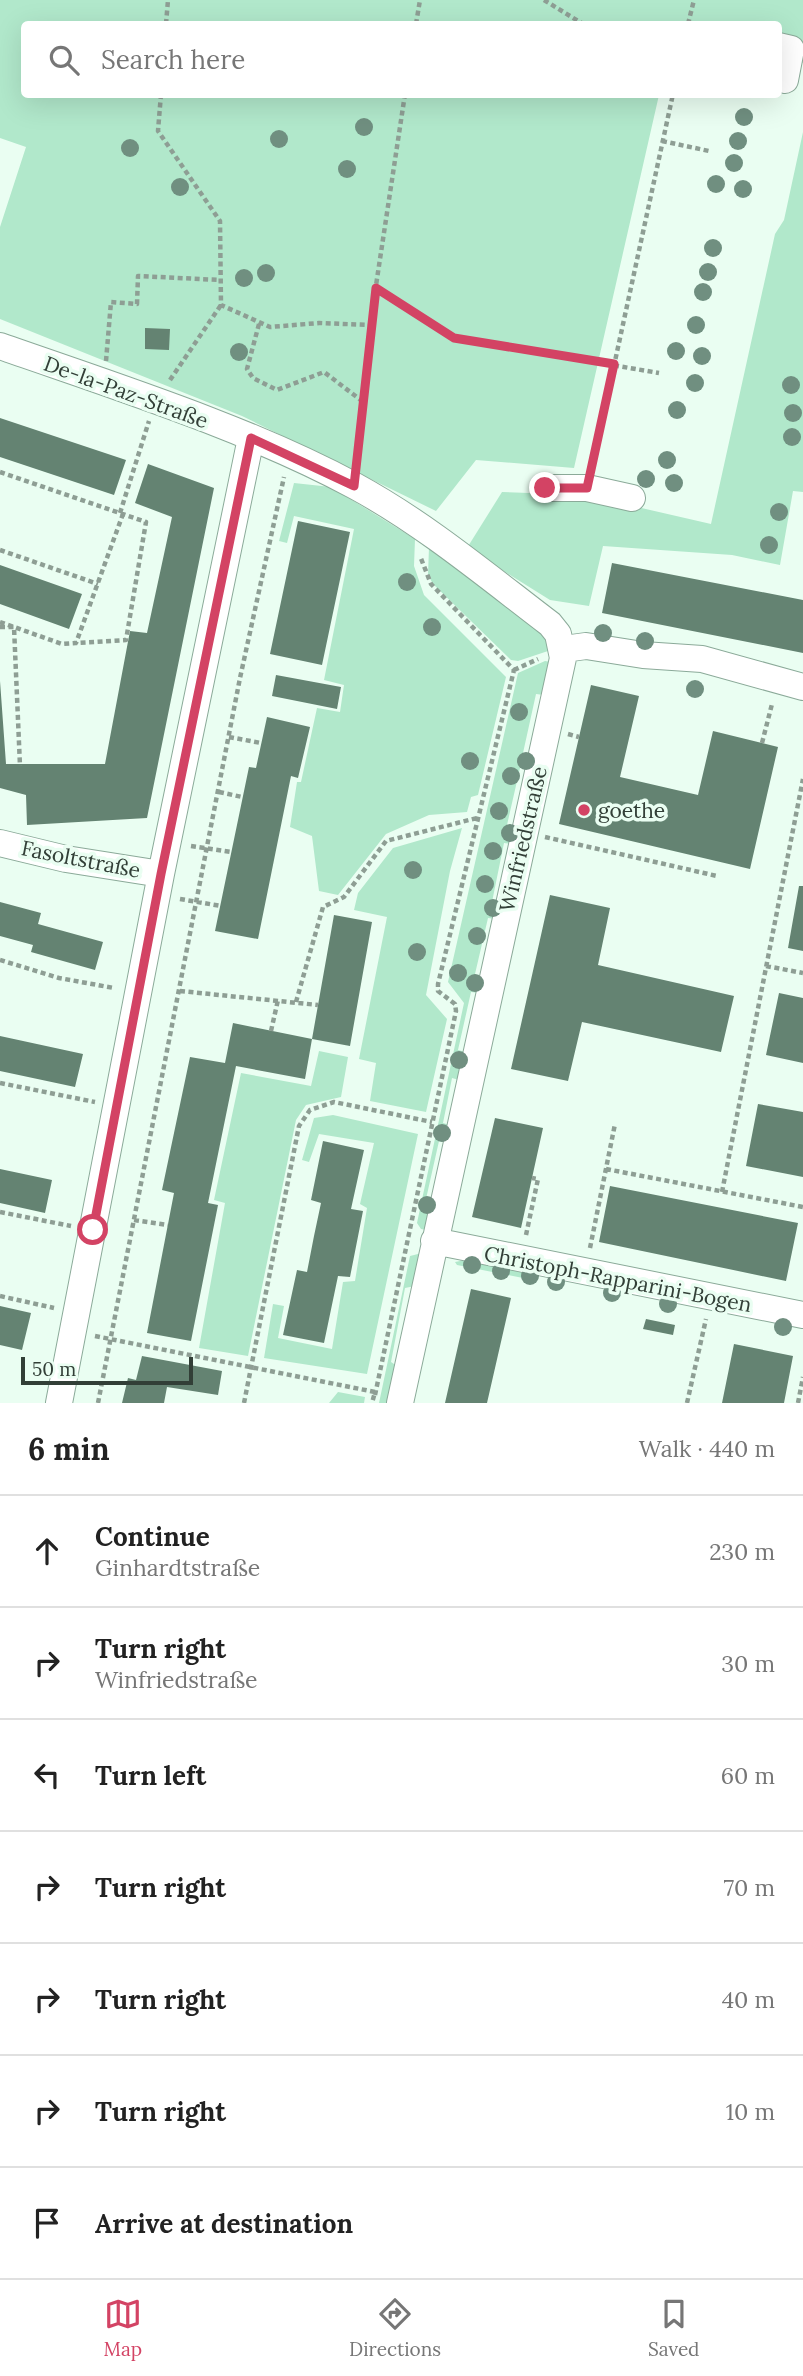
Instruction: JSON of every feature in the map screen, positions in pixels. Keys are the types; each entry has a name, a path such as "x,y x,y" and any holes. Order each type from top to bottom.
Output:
{"street":[{"path":"782,47 792,49 785,80"},
{"name":"De-la-Paz-Straße","path":"0,346 251,438"},
{"path":"59,1403 161,874 251,438 354,486 422,527 550,624 564,649 586,646 643,655 702,659 803,687"},
{"path":"545,488 587,488 632,498"},
{"name":"Winfriedstraße","path":"400,1403 564,649"},
{"name":"Fasoltstraße","path":"0,843 66,859 161,874"},
{"name":"Christoph-Rapparini-Bogen","path":"434,1241 803,1315"}],"path":[{"path":"166,21 168,0"},
{"path":"416,21 420,0"},
{"path":"544,0 578,21"},
{"path":"689,21 694,0"},
{"path":"76,643 98,584 155,402 221,305 220,221 158,131 161,98"},
{"path":"354,486 370,325 404,98"},
{"path":"587,488 672,98"},
{"path":"662,141 709,151"},
{"path":"104,382 111,302 137,304 138,276 220,280"},
{"path":"376,288 454,338 659,373"},
{"path":"221,305 270,327 319,323 370,325"},
{"path":"259,324 247,369 253,378 277,390 324,372 363,402"},
{"path":"98,1403 229,737 288,456"},
{"path":"0,472 146,522 125,640 62,644 0,622"},
{"path":"373,1403 456,1011 455,1004 438,990 438,984 513,670 431,584 419,553 422,527"},
{"path":"0,550 98,584"},
{"path":"0,627 14,627"},
{"path":"14,627 20,766"},
{"path":"762,743 772,704"},
{"path":"229,737 261,743"},
{"path":"722,1192 803,779"},
{"path":"219,792 242,797"},
{"path":"296,1002 323,907 344,897 387,841 477,818"},
{"path":"544,837 717,876"},
{"path":"208,848 231,852"},
{"path":"0,960 59,978 125,989"},
{"path":"766,966 803,973"},
{"path":"180,991 318,1004"},
{"path":"271,1031 278,1000"},
{"path":"0,1083 101,1103"},
{"path":"244,1403 299,1126 310,1110 334,1102 432,1122"},
{"path":"589,1252 615,1125"},
{"path":"606,1169 803,1207"},
{"path":"525,1239 538,1179 532,1178"},
{"path":"0,1212 76,1227"},
{"path":"134,1220 168,1226"},
{"path":"0,1296 58,1309"},
{"path":"687,1403 710,1297"},
{"path":"74,1332 375,1392"},
{"path":"798,1403 803,1377"}],"green space":[{"path":"0,0 803,0 803,63 782,59 782,21 21,21 21,98 658,98 574,468 476,460 436,511 242,416 0,319 0,227 26,147 0,138"},
{"path":"803,132 803,492 793,491 780,565 732,555 603,546 589,606 550,600 467,548 502,492 585,495 711,524 775,234 784,220"},
{"path":"294,483 331,487 415,539 414,566 424,595 506,677 478,795 471,797 467,812 429,815 386,834 338,895 319,891 312,836 290,827 297,782 301,782 317,708 340,712 344,685 324,680 354,529 294,516 287,543 279,541"},
{"path":"429,547 543,631 551,650 518,661 511,660 433,584 428,575"},
{"path":"545,661 551,662 544,695 536,694 523,753 532,755 529,770 520,768 507,825 516,828 512,844 504,843 492,902 500,903 496,919 488,918 475,974 483,977 479,993 471,992 458,1050 466,1052 459,1080 452,1078 443,1123 450,1125 445,1142 439,1141 426,1199 432,1201 426,1230 421,1229 417,1223 464,1003 448,982 518,673"},
{"path":"462,828 450,871 426,995 447,1019 426,1112 370,1101 376,1063 359,1059 387,917 354,910 358,893 393,848"},
{"path":"319,1051 348,1057 341,1097 306,1105 296,1120 248,1356 199,1348 225,1203 214,1200 241,1073 311,1086"},
{"path":"333,1115 418,1134 367,1374 264,1358 273,1304 284,1306 278,1338 332,1349 343,1282 355,1281 367,1208 360,1204 374,1143 319,1134 309,1162 302,1160 314,1118"},
{"path":"422,1253 415,1286 405,1288 391,1362 397,1366 388,1403 379,1403 410,1256"},
{"path":"465,1260 537,1274 538,1278 533,1280 457,1265 455,1262"},
{"path":"338,1392 365,1397 364,1403 329,1403"}],"building":[{"path":"145,328 170,329 169,350 145,349"},
{"path":"0,418 126,460 114,495 0,457"},
{"path":"148,464 214,488 147,818 27,825 26,795 0,788 0,681 6,764 105,764 130,631 147,633 172,517 135,503"},
{"path":"298,521 350,532 322,665 270,654"},
{"path":"612,563 803,600 803,653 602,613"},
{"path":"0,565 82,594 69,629 0,604"},
{"path":"276,675 341,687 337,709 272,696"},
{"path":"591,685 639,696 620,777 698,795 713,731 778,747 750,869 559,824"},
{"path":"267,717 310,727 298,778 291,776 258,939 215,931 249,767 256,768"},
{"path":"799,886 803,886 803,951 788,948"},
{"path":"550,895 610,908 598,965 734,996 721,1052 582,1022 568,1081 511,1069"},
{"path":"0,902 41,913 38,924 103,942 95,970 31,952 33,945 0,936"},
{"path":"334,915 372,922 350,1046 312,1039"},
{"path":"779,993 803,998 803,1063 766,1055"},
{"path":"233,1023 312,1039 305,1079 236,1066 208,1203 218,1205 191,1341 147,1333 174,1193 162,1190 190,1057 225,1063"},
{"path":"0,1036 83,1054 75,1087 0,1071"},
{"path":"758,1104 803,1112 803,1177 746,1166"},
{"path":"495,1118 543,1128 521,1228 472,1217"},
{"path":"323,1141 364,1150 351,1209 363,1211 350,1277 338,1276 324,1343 283,1335 297,1270 307,1272 321,1203 311,1200"},
{"path":"0,1169 52,1180 45,1213 0,1203"},
{"path":"610,1186 798,1223 786,1281 599,1242"},
{"path":"471,1289 511,1298 487,1403 445,1403"},
{"path":"0,1306 31,1313 22,1350 0,1345"},
{"path":"646,1319 675,1325 673,1335 643,1329"},
{"path":"734,1344 793,1356 784,1403 722,1403"},
{"path":"142,1356 222,1371 218,1395 167,1387 164,1403 122,1403 128,1378 136,1380"}],"place":[{"name":"goethe","path":"584,810"}],"route":[{"path":"93,1230 161,874 251,438 354,486 376,288 454,338 614,364 587,488 545,488"}]}
